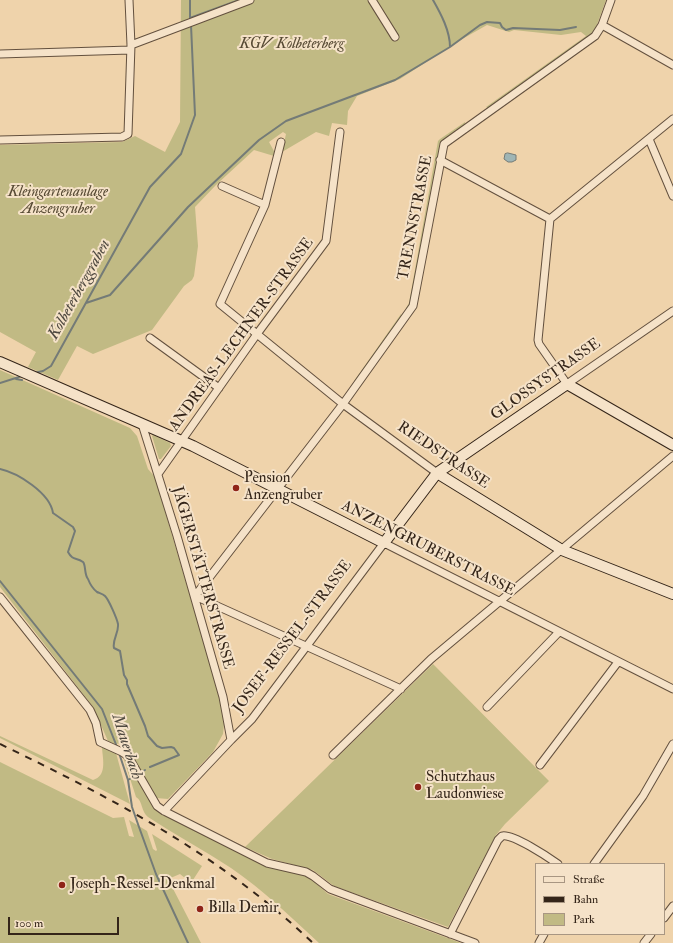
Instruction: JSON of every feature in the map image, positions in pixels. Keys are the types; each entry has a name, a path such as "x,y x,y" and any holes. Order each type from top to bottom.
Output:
{"street":[{"path":"0,140 126,136 128,134 131,47 129,0"},
{"path":"0,54 131,47 194,20 250,0"},
{"path":"372,0 395,37"},
{"name":"TRENNSTRASSE","path":"195,596 343,404 413,306 444,144 595,36 602,25 611,0"},
{"path":"602,25 673,65"},
{"path":"673,119 550,219 538,340 539,344 567,384 673,445"},
{"name":"ANDREAS-LECHNER-STRASSE","path":"158,474 257,334 326,241 340,132"},
{"path":"649,139 673,196"},
{"path":"222,186 265,205 281,142"},
{"path":"440,160 550,219"},
{"name":"RIEDSTRASSE","path":"265,205 220,304 343,404 437,473 562,550 673,594"},
{"name":"GLOSSYSTRASSE","path":"437,473 673,311"},
{"path":"150,338 219,388"},
{"name":"ANZENGRUBERSTRASSE","path":"0,362 182,441 673,689"},
{"name":"JÄGERSTÄTTERSTRASSE","path":"142,424 195,596 223,697 230,740"},
{"path":"333,755 431,660 673,456"},
{"name":"JOSEF-RESSEL-STRASSE","path":"164,811 230,740 252,719 437,473"},
{"path":"195,596 306,647 401,688"},
{"path":"0,597 90,710 96,723 100,742 128,756 157,806 164,811 267,863 306,872 314,876 330,889 475,943"},
{"path":"487,707 559,632"},
{"path":"540,765 618,662"},
{"path":"595,863 643,796 673,744"},
{"path":"450,934 498,840 502,836 509,836 556,863"},
{"path":"665,917 672,908"},
{"path":"644,943 650,935"}],"green space":[{"path":"181,0 606,0 594,33 488,108 486,107 586,36 581,32 561,35 514,30 509,32 487,25 457,42 400,79 357,96 348,111 347,125 332,123 329,136 316,132 282,152 286,134 283,132 269,142 275,153 274,156 254,150 216,185 195,207 198,246 194,276 192,280 184,286 152,330 93,354 77,346 58,380 28,367 36,352 0,332 0,145 122,142 135,136 165,152 180,122"},
{"path":"465,122 465,125 440,143 411,304 407,309 438,141"},
{"path":"401,314 402,316 354,381"},
{"path":"0,370 130,428 137,436 148,469 155,477 216,679 225,716 223,734 213,752 168,799 156,798 131,754 123,743 115,744 108,741 93,707 0,587"},
{"path":"153,435 170,443 171,446 161,459 159,459 152,436"},
{"path":"433,664 549,781 505,824 496,835 448,927 334,886 313,870 272,859 245,847"},
{"path":"0,736 93,780 100,775 102,771 102,748 104,747 116,753 130,804 0,738"},
{"path":"123,757 128,760 158,812 265,866 309,877 328,894 461,943 319,943 243,876 148,817 144,812 140,801 136,797"},
{"path":"0,762 113,818 124,817 129,836 134,837 129,820 147,831 153,849 156,851 157,850 152,834 202,866 191,883 180,874 168,879 201,943 0,943"}],"shaded area":[{"path":"508,153 516,155 516,160 508,162 504,159 505,154"}],"waterway":[{"name":"Kolbeterberggraben","path":"190,0 190,21"},
{"path":"190,18 239,0"},
{"path":"433,0 447,29 450,47"},
{"path":"86,303 110,295 188,207 259,140 286,121 395,80 450,47 480,25 487,22 500,23 506,30 513,28 560,30 576,27"},
{"name":"Kolbeterberggraben","path":"34,373 43,371 51,366 150,187 181,154 195,115 191,25"},
{"name":"Kolbeterberggraben","path":"0,383 22,376"},
{"name":"Kolbeterberggraben","path":"16,379 22,380"},
{"path":"0,469 24,479 40,491 51,506 53,513 73,527 75,531 68,552 73,558 83,562 86,575 91,585 97,592 105,596 113,610 118,624 114,648 120,651 124,675 148,736 157,746 162,748 174,748 179,755 150,767"},
{"name":"Mauerbach","path":"0,581 102,709 117,747"},
{"name":"Mauerbach","path":"119,753 128,780 132,807 156,874 188,943"},
{"path":"128,780 145,770"}],"railway":[{"path":"0,744 84,786 164,831 241,883 278,911 313,943"}],"place":[{"name":"Pension Anzengruber","path":"236,488"},
{"name":"Schutzhaus Laudonwiese","path":"418,787"},
{"name":"Joseph-Ressel-Denkmal","path":"62,885"},
{"name":"Billa Demir","path":"200,909"}],"park label":[{"name":"KGV Kolbeterberg","path":"292,45"},
{"name":"Kleingartenanlage Anzengruber","path":"58,202"}]}
